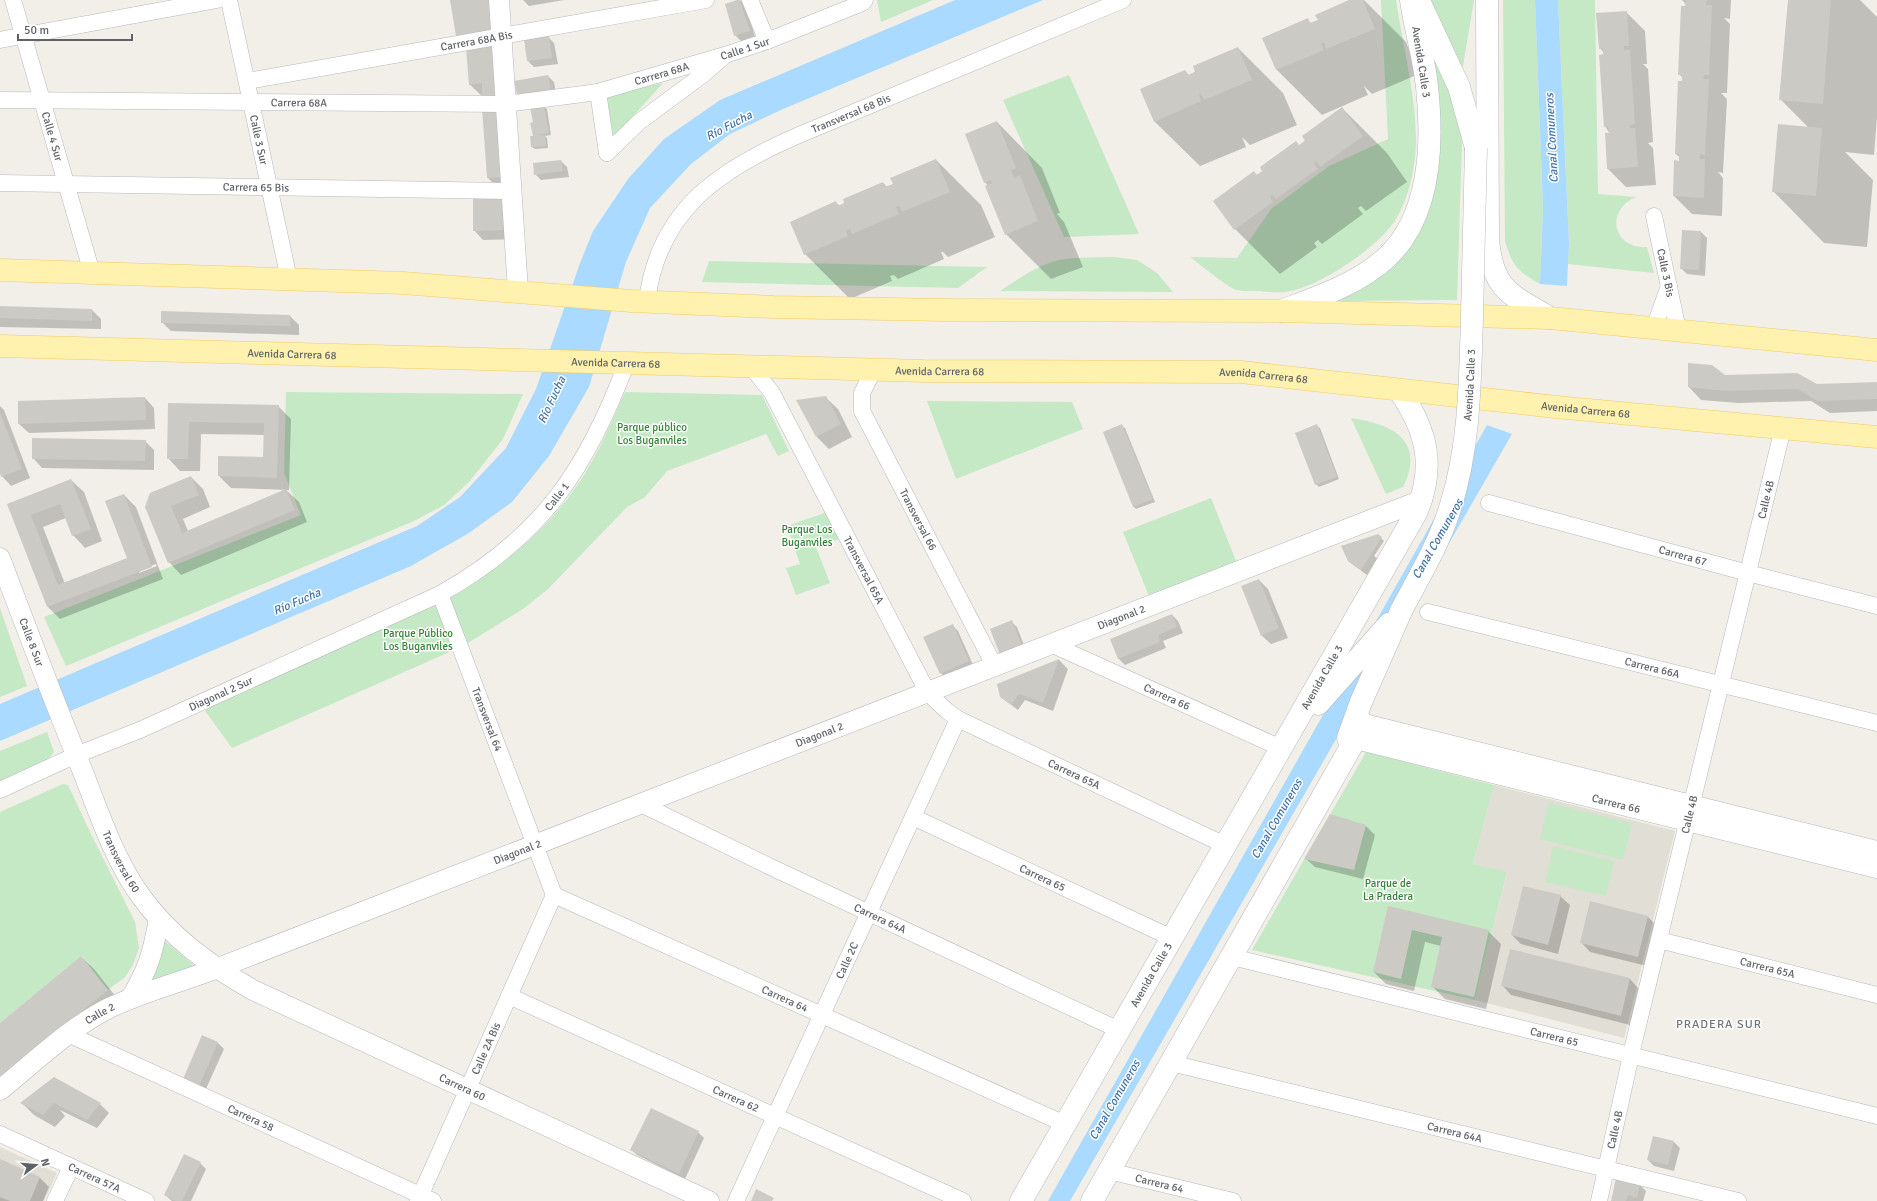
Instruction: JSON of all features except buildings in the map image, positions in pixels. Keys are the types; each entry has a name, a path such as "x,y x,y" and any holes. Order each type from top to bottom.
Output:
{"main road":[{"name":"Avenida Calle 3","path":"1280,311 1341,288 1372,269 1399,245 1409,229 1418,209 1424,187 1428,158 1429,111 1427,86 1411,0"},
{"name":"Avenida Calle 3","path":"1418,0 1459,87 1476,148"},
{"name":"Avenida Calle 3","path":"1332,781 1361,702 1402,609 1436,546 1448,515 1465,444 1470,384 1476,148 1476,74 1483,0"},
{"path":"1488,0 1488,240 1490,258 1497,279 1503,287 1512,295 1550,318"},
{"path":"0,270 403,282 640,301 773,307 946,310 1280,311 1550,318 1877,350"},
{"name":"Avenida Carrera 68","path":"0,346 874,369 1241,372 1556,407 1877,437"},
{"name":"Avenida Calle 3","path":"1021,1201 1225,845 1410,527 1422,500 1427,473 1426,446 1417,420 1398,390"},
{"name":"Avenida Calle 3","path":"1281,748 1402,609"},
{"name":"Avenida Calle 3","path":"1092,1201 1360,732"}],"street":[{"name":"Calle 4 Sur","path":"13,0 92,273"},
{"path":"0,40 217,0"},
{"name":"Calle 3 Sur","path":"229,0 289,279"},
{"path":"499,0 518,292"},
{"name":"Carrera 68A Bis","path":"246,81 706,0"},
{"path":"750,0 767,41"},
{"name":"Transversal 68 Bis","path":"640,301 667,234 679,216 708,188 746,160 785,141 1123,0"},
{"name":"Calle 1 Sur","path":"598,92 607,153 639,122 705,73 724,55 767,41 863,1"},
{"name":"Carrera 68A","path":"0,100 506,104 598,92 724,55"},
{"name":"Carrera 65 Bis","path":"0,183 512,191"},
{"name":"Calle 3 Bis","path":"1654,216 1678,330"},
{"path":"1654,328 1669,286"},
{"name":"Calle 1","path":"440,594 469,578 499,555 522,536 556,499 581,462 598,431 627,362"},
{"name":"Transversal 65A","path":"750,365 772,393 928,693"},
{"name":"Transversal 66","path":"874,369 862,393 862,411 995,667"},
{"name":"Calle 4B","path":"1599,1201 1631,1055 1783,428"},
{"name":"Diagonal 2","path":"218,968 1053,645 1422,500"},
{"name":"Carrera 67","path":"1489,503 1748,573 1877,606"},
{"name":"Calle 8 Sur","path":"0,558 64,726"},
{"name":"Diagonal 2 Sur","path":"0,790 76,755 140,730 440,594"},
{"name":"Transversal 64","path":"440,594 534,846"},
{"name":"Carrera 66A","path":"1428,612 1877,723"},
{"name":"Carrera 66","path":"1053,645 1281,748"},
{"name":"Carrera 65A","path":"928,693 958,719 1225,845"},
{"name":"Calle 2C","path":"736,1201 958,719"},
{"name":"Transversal 60","path":"64,726 125,870 140,895 159,918 187,946 218,968"},
{"name":"Carrera 66","path":"1360,732 1690,813 1877,851"},
{"name":"Carrera 64A","path":"641,804 868,913 1119,1030"},
{"name":"Carrera 66","path":"1690,813 1877,868"},
{"name":"Carrera 65","path":"913,817 1172,938"},
{"path":"534,846 554,895"},
{"name":"Calle 2A Bis","path":"424,1199 467,1090 554,895"},
{"name":"Carrera 64","path":"554,895 1066,1124"},
{"path":"130,999 142,981 150,962 159,918"},
{"name":"Carrera 65A","path":"1659,940 1877,995"},
{"name":"Carrera 65","path":"1232,957 1877,1116"},
{"name":"Calle 2","path":"0,1090 68,1034 101,1012 130,999 218,968"},
{"name":"Carrera 60","path":"218,968 253,990 709,1201"},
{"name":"Carrera 62","path":"510,996 963,1201"},
{"name":"Carrera 58","path":"68,1034 424,1199"},
{"name":"Carrera 64A","path":"1171,1063 1738,1201"},
{"name":"Carrera 57A","path":"0,1134 146,1201"},
{"path":"55,1201 71,1167"},
{"name":"Carrera 64","path":"1109,1171 1233,1201"}],"shaded area":[{"path":"1494,785 1675,831 1624,1038 1475,1000 1507,873 1473,864"},
{"path":"0,1147 57,1173 44,1201 0,1201"}],"green space":[{"path":"877,0 933,0 881,22"},
{"path":"1381,0 1396,0 1411,83 1416,126 1416,146 1413,172 1408,193 1400,213 1388,230 1376,242 1330,275 1314,283 1299,289 1285,292 1243,291 1232,288 1190,257 1237,258 1271,209 1329,166 1388,139"},
{"path":"1428,0 1474,0 1462,72"},
{"path":"1503,0 1535,0 1543,209 1540,284 1516,266 1507,248 1505,240"},
{"path":"1558,0 1595,0 1598,194 1636,197 1626,203 1620,211 1617,219 1617,228 1620,235 1626,242 1635,246 1647,247 1654,273 1568,264 1569,243"},
{"path":"1427,37 1447,81 1457,112 1462,142 1457,300 1330,301 1420,220"},
{"path":"1069,75 1139,234 1064,237 1003,100"},
{"path":"663,83 614,137 605,95"},
{"path":"1114,257 1137,260 1157,273 1173,292 1000,291 1031,271 1052,262 1074,258"},
{"path":"709,261 987,267 958,288 702,282"},
{"path":"286,392 523,394 503,439 469,482 444,505 414,521 66,666 44,617 301,515 284,473"},
{"name":"Parque público Los Buganviles","path":"625,392 762,395 789,451 778,456 766,434 667,471 645,497 627,507 548,589 523,609 468,643 449,598 491,571 511,556 547,523 578,484 596,455"},
{"path":"927,401 1072,402 1083,429 956,479"},
{"path":"1351,418 1380,425 1392,430 1401,437 1407,446 1410,457 1409,471 1403,487 1386,494"},
{"path":"1211,498 1236,561 1149,596 1123,532"},
{"name":"Parque Los Buganviles","path":"836,509 848,536 816,547 830,583 796,595 786,568 800,564 787,526"},
{"name":"Parque Público Los Buganviles","path":"438,604 454,650 232,748 203,708"},
{"path":"0,608 27,686 0,697"},
{"path":"47,732 54,752 50,757 37,766 0,782 0,751"},
{"name":"Parque de La Pradera","path":"1366,752 1494,785 1473,864 1507,872 1475,1000 1252,950"},
{"path":"63,784 68,785 135,922 139,948 133,965 125,977 108,990 81,956 0,1023 0,812"},
{"path":"1549,803 1632,823 1623,860 1540,839"},
{"path":"1553,846 1614,861 1606,896 1545,882"},
{"path":"161,938 196,967 146,984"}],"water":[{"name":"Río Fucha","path":"955,0 1043,0 783,109 730,134 691,164 650,208 626,262 589,387 549,456 512,502 469,533 411,566 0,741 0,704 417,526 460,497 506,448 536,389 579,266 593,231 628,179 664,139 720,100"},
{"name":"Canal Comuneros","path":"1535,0 1558,0 1569,243 1567,286 1540,284 1543,209"},
{"name":"Canal Comuneros","path":"1487,425 1512,434 1070,1201 1048,1201"}],"district":[{"name":"PRADERA SUR","path":"1719,1024"}]}
